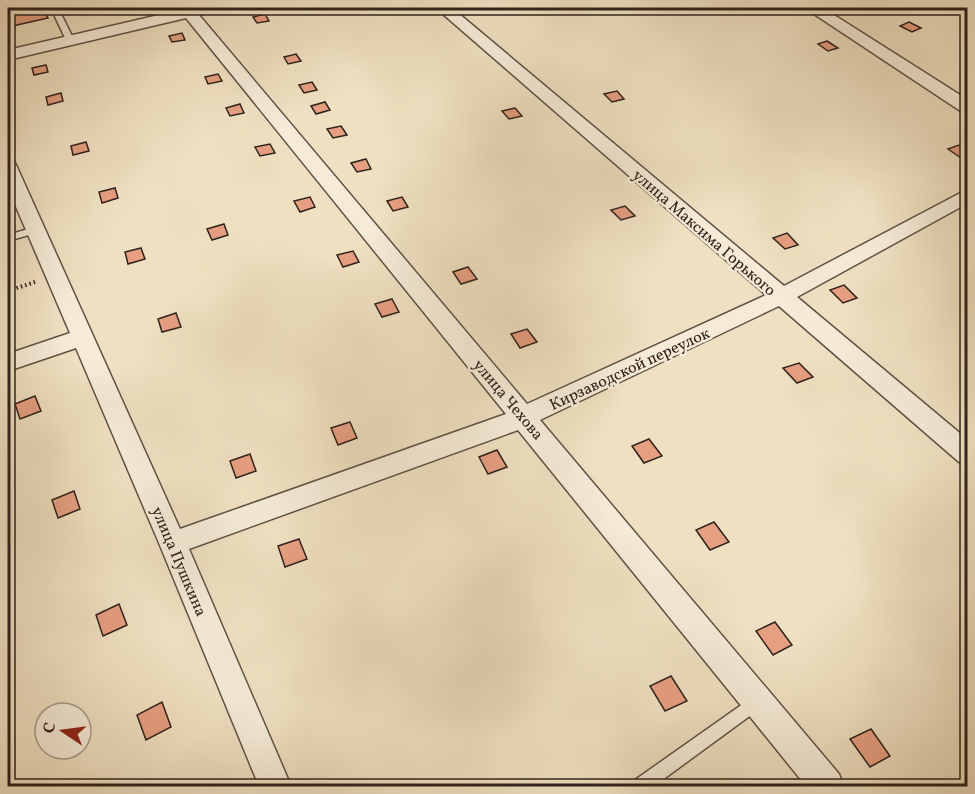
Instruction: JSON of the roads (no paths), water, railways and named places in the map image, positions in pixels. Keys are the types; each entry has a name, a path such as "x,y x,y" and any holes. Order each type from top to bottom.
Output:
{"street":[{"name":"улица Максима Горького","path":"443,8 968,455"},
{"path":"813,8 968,108"},
{"path":"8,55 199,10"},
{"name":"улица Чехова","path":"199,10 524,417 827,786"},
{"name":"улица Пушкина","path":"8,168 14,197 35,230 173,543 275,786"},
{"name":"Кирзаводской переулок","path":"173,543 524,417 780,297 968,195"},
{"path":"8,363 82,337"}],"lane":[{"path":"54,8 70,40"},
{"path":"8,238 35,230"},
{"path":"641,786 757,702"}]}
